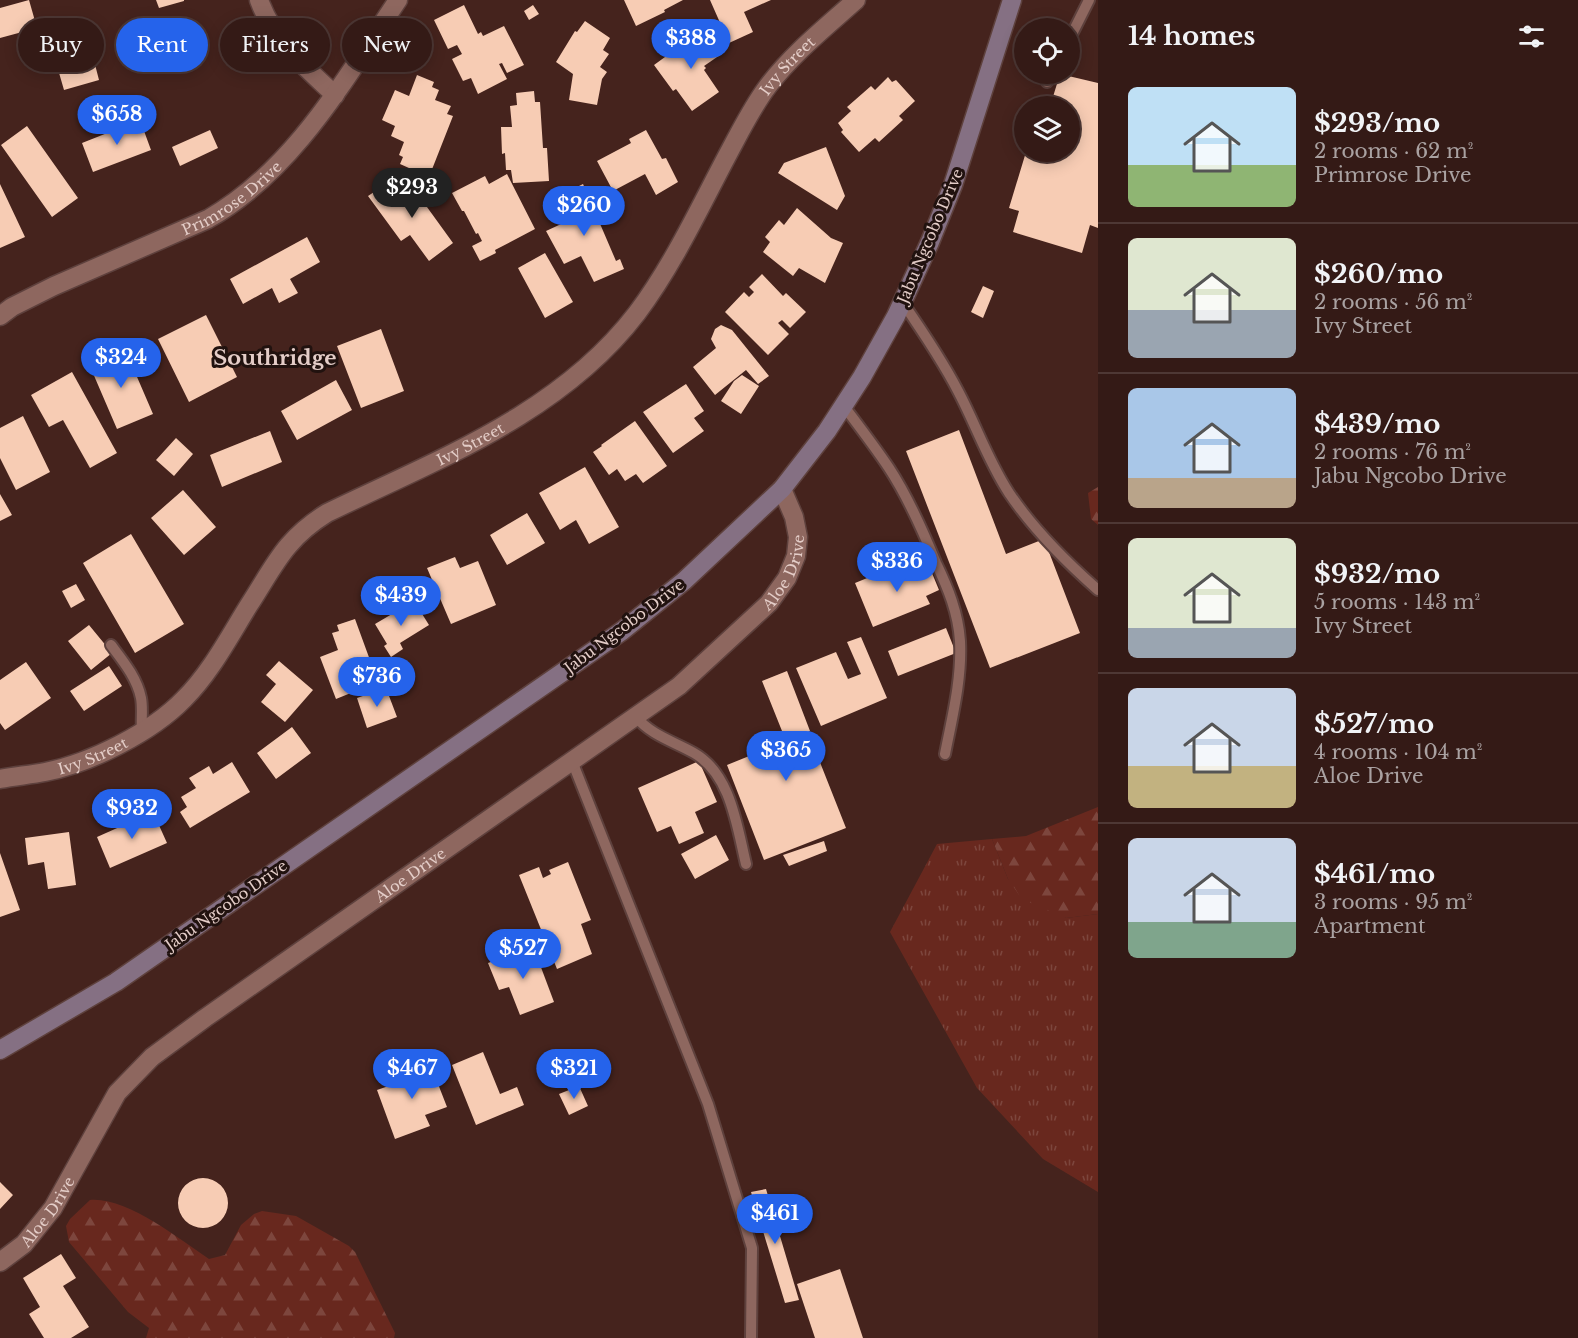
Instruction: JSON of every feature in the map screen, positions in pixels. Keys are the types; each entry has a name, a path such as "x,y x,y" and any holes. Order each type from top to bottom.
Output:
{"main road":[{"name":"Jabu Ngcobo Drive","path":"0,1050 116,982 622,631 684,581 782,489 862,377 903,303 953,185 1012,0"}],"street":[{"path":"259,0 270,26 279,39 335,95"},
{"name":"Primrose Drive","path":"0,316 12,307 54,285 208,219 227,208 263,179 309,130 398,0"},
{"name":"Ivy Street","path":"0,779 47,772 106,752 155,723 184,699 211,666 276,560 292,539 307,525 479,439 534,408 590,364 636,314 668,268 749,115 767,87 785,65 856,0"},
{"name":"Aloe Drive","path":"0,1262 24,1244 53,1208 117,1093 152,1057 679,686 769,603 787,578 796,556 798,537 794,517 782,489"}],"lane":[{"path":"1080,18 1089,0"},
{"path":"903,303 935,349 959,393 992,464 1009,492 1050,545 1098,590"},
{"path":"843,405 890,468 925,536 954,605 960,644 959,668 956,700 945,754"},
{"path":"111,645 125,663 136,685 141,699 142,731"},
{"path":"635,716 651,732 705,760 717,776 727,794 746,864"},
{"path":"572,760 708,1104 752,1248 751,1338"}],"green space":[{"path":"1098,487 1098,525 1091,519 1088,493"},
{"path":"1098,807 1098,914 1066,918 1022,899 1008,879 992,839 1026,836"},
{"path":"992,839 1008,879 1066,918 1098,914 1098,1192 1043,1159 977,1088 890,932 937,844"},
{"path":"90,1200 105,1201 136,1212 209,1259 225,1255 241,1225 254,1214 262,1211 296,1216 349,1246 355,1252 395,1333 394,1338 146,1338 149,1328 128,1312 69,1242 66,1226 70,1219"}],"building":[{"path":"29,0 34,18 18,18 18,33 0,38 0,8"},
{"path":"156,0 184,0 184,1 159,8"},
{"path":"624,0 683,0 636,26"},
{"path":"710,0 771,0 744,12 753,32 729,43"},
{"path":"464,5 478,34 481,32 483,36 504,26 524,65 507,73 502,63 499,64 507,79 478,94 471,78 463,81 452,59 462,54 457,45 448,49 434,20"},
{"path":"533,5 539,14 529,20 524,11"},
{"path":"585,21 610,38 603,50 609,54 600,67 607,72 602,79 597,105 569,100 573,74 556,62 575,31 577,32"},
{"path":"702,30 720,55 704,66 706,68 704,70 719,92 692,111 676,89 673,91 654,65"},
{"path":"59,72 97,72 99,80 64,90"},
{"path":"417,75 434,82 432,87 439,90 435,100 451,106 447,114 453,116 429,177 400,164 403,157 399,155 404,142 391,136 395,126 382,120 395,90 409,96"},
{"path":"888,77 892,82 896,80 915,101 899,116 903,120 879,142 875,138 859,152 841,132 843,130 838,123 851,111 847,107 871,86 875,90"},
{"path":"1080,79 1098,83 1098,228 1090,225 1082,253 1013,232 1019,211 1009,208 1023,162 1080,162 1080,96 1053,96 1057,84 1080,84"},
{"path":"534,91 535,102 540,102 543,148 547,148 549,181 513,183 511,170 506,170 505,153 502,154 501,127 512,127 510,106 517,105 516,93"},
{"path":"140,120 151,150 93,172 82,143"},
{"path":"27,126 78,198 52,217 1,145"},
{"path":"210,130 218,148 180,166 172,147"},
{"path":"646,130 662,159 666,158 678,182 656,195 645,174 613,191 597,161 631,143 629,139"},
{"path":"826,147 845,196 837,210 778,173 784,163"},
{"path":"415,171 422,180 415,185 409,176"},
{"path":"507,174 535,229 495,250 496,253 480,261 472,246 482,241 452,193 485,176 489,184"},
{"path":"406,178 453,243 429,261 410,235 401,241 368,196 377,190 382,195"},
{"path":"0,184 25,237 0,248"},
{"path":"583,184 616,261 620,259 624,269 594,282 581,256 564,264 546,231 572,219 561,195"},
{"path":"797,208 831,238 843,243 825,283 799,268 793,276 763,252 770,242 765,237 779,220 784,225"},
{"path":"307,237 320,262 290,279 298,293 279,303 272,288 243,304 230,279"},
{"path":"545,253 573,302 545,318 518,268"},
{"path":"762,274 783,296 786,293 806,312 790,328 782,320 778,323 789,334 768,355 725,312 744,292 749,297 754,292 749,287"},
{"path":"983,286 994,291 983,318 971,312"},
{"path":"206,315 237,377 189,402 158,339"},
{"path":"721,325 732,330 769,376 758,384 746,370 715,395 693,367 716,348 711,339 715,329"},
{"path":"381,329 404,391 361,408 337,346"},
{"path":"125,349 153,414 117,429 89,364"},
{"path":"72,372 117,453 90,468 63,420 49,427 31,395"},
{"path":"742,375 759,386 741,414 721,401 734,381"},
{"path":"336,380 352,410 297,440 281,411"},
{"path":"686,384 704,411 694,418 704,431 673,453 643,412"},
{"path":"23,416 50,472 16,490 0,458 0,428"},
{"path":"635,421 667,466 643,483 636,474 625,481 617,469 609,475 593,452"},
{"path":"959,430 1006,554 1044,539 1080,633 990,668 906,451"},
{"path":"270,431 282,462 222,487 210,455"},
{"path":"176,438 193,454 174,476 156,460"},
{"path":"585,467 619,527 589,544 576,520 560,530 539,493"},
{"path":"183,490 216,527 184,555 151,518"},
{"path":"0,494 12,515 0,521"},
{"path":"527,513 545,543 507,565 490,535"},
{"path":"131,534 184,624 135,653 83,563"},
{"path":"455,557 460,568 478,561 496,605 451,624 427,568"},
{"path":"927,561 939,590 926,596 930,604 873,627 855,583 882,572 885,579"},
{"path":"76,584 85,600 71,608 62,591"},
{"path":"414,601 429,625 400,643 403,649 391,657 384,646 387,644 375,624"},
{"path":"355,619 378,682 336,699 320,657 338,650 332,633 339,631 337,625"},
{"path":"89,625 112,653 91,670 68,641"},
{"path":"946,628 956,653 898,676 888,651"},
{"path":"861,637 887,698 821,726 796,668 836,652 848,679 861,674 847,642"},
{"path":"279,661 313,690 285,722 261,702 276,684 266,675"},
{"path":"26,662 51,698 5,730 0,723 0,680"},
{"path":"109,666 122,686 84,711 70,691"},
{"path":"787,671 810,731 808,732 846,828 764,860 727,765 786,741 762,681"},
{"path":"386,688 397,717 367,728 357,698"},
{"path":"292,727 311,753 276,779 257,753"},
{"path":"699,761 717,802 695,812 704,833 679,844 671,826 657,832 638,788"},
{"path":"232,762 250,792 190,828 180,812 187,807 181,797 196,788 189,778 209,766 213,774"},
{"path":"153,812 167,843 110,868 97,837"},
{"path":"69,832 76,885 48,889 44,862 28,865 25,838"},
{"path":"716,835 729,860 695,879 681,854"},
{"path":"824,841 827,851 789,866 783,855"},
{"path":"0,853 20,910 0,917"},
{"path":"568,862 591,920 581,924 592,954 557,969 519,875 539,867 543,878 551,874 549,870"},
{"path":"533,946 554,1002 520,1015 509,987 499,990 488,963"},
{"path":"483,1052 500,1094 517,1087 524,1105 476,1125 452,1065"},
{"path":"418,1064 420,1070 431,1066 447,1107 425,1115 430,1126 395,1139 377,1090 400,1082 397,1073"},
{"path":"579,1086 588,1106 569,1115 559,1094"},
{"path":"198,1178 208,1178 221,1185 228,1198 228,1208 221,1221 208,1228 198,1228 189,1224 182,1217 178,1208 178,1198 182,1189 189,1182"},
{"path":"0,1182 13,1195 0,1209"},
{"path":"766,1189 799,1300 785,1303 751,1192"},
{"path":"61,1254 76,1278 63,1286 89,1327 71,1338 44,1338 29,1314 40,1307 23,1278"},
{"path":"840,1269 863,1338 815,1338 797,1284"}],"district":[{"name":"Southridge","path":"275,358"}]}
